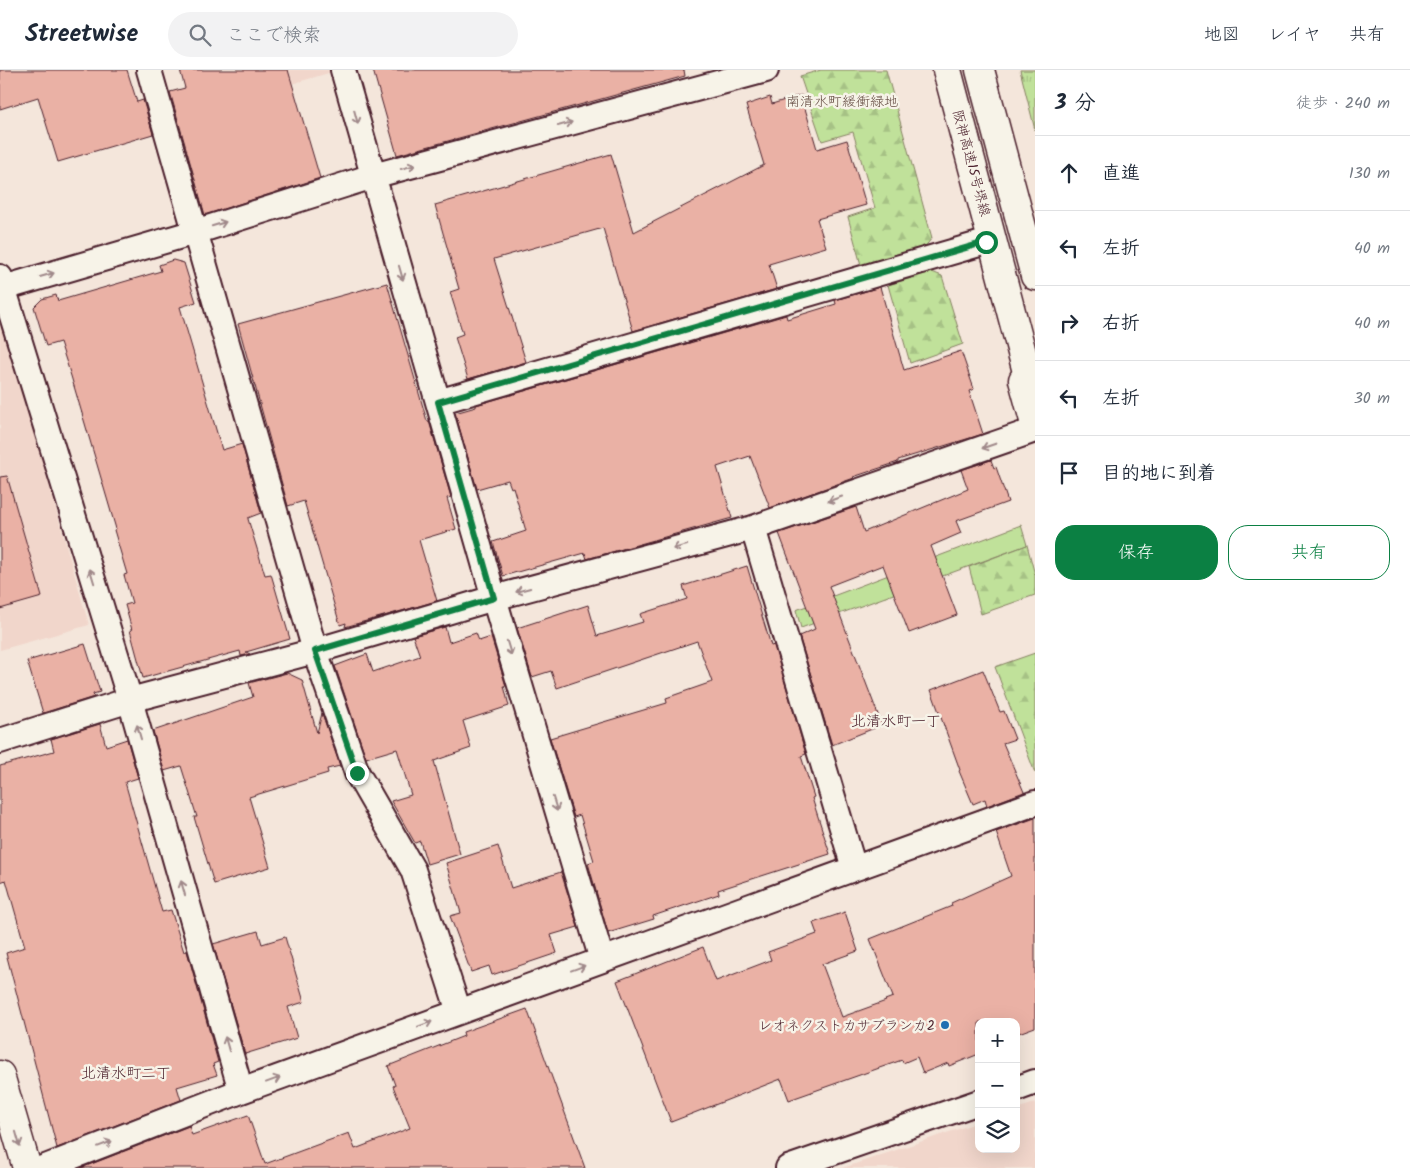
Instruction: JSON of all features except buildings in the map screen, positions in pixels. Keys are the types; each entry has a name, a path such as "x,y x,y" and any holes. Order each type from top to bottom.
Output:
{"main road":[{"path":"938,70 1035,424"},
{"name":"阪神高速15号堺線","path":"947,70 1035,402"},
{"path":"980,70 1035,276"},
{"path":"987,70 1035,255"},
{"path":"0,1076 27,1168"}],"street":[{"path":"149,70 315,651 357,773 413,870 459,1012"},
{"path":"343,70 494,598 602,960"},
{"path":"241,1091 130,700 1,284 195,232 373,176 766,70"},
{"path":"438,402 986,242"},
{"path":"0,741 130,700 315,651 494,598 753,528 1035,430"},
{"path":"753,528 854,868"},
{"path":"43,1168 241,1091 1035,803"},
{"path":"1020,1088 1035,1082"},
{"path":"788,1168 975,1103"}],"shaded area":[{"path":"246,70 331,70 332,72 254,95"},
{"path":"0,313 89,625 0,650"},
{"path":"1035,1103 1035,1168 843,1168 975,1123 975,1153 1020,1153 1020,1108"}],"green space":[{"name":"南清水町緩衝緑地","path":"821,70 886,70 932,238 924,248 861,265 848,217 875,208 853,132 822,141 800,76"},
{"path":"1020,70 1035,70 1035,130"},
{"path":"932,272 942,276 963,344 910,363 888,285"},
{"path":"1021,525 1027,545 801,628 796,610"},
{"path":"1027,545 1035,575 1035,595 981,614 969,567"},
{"path":"1035,653 1035,773 995,667"}],"place":[{"name":"レオネクストカサブランカ2","path":"945,1025"}],"district":[{"name":"北清水町一丁","path":"896,721"},
{"name":"北清水町二丁","path":"126,1073"}],"route":[{"path":"357,773 315,651 494,598 438,402 986,242"}]}
